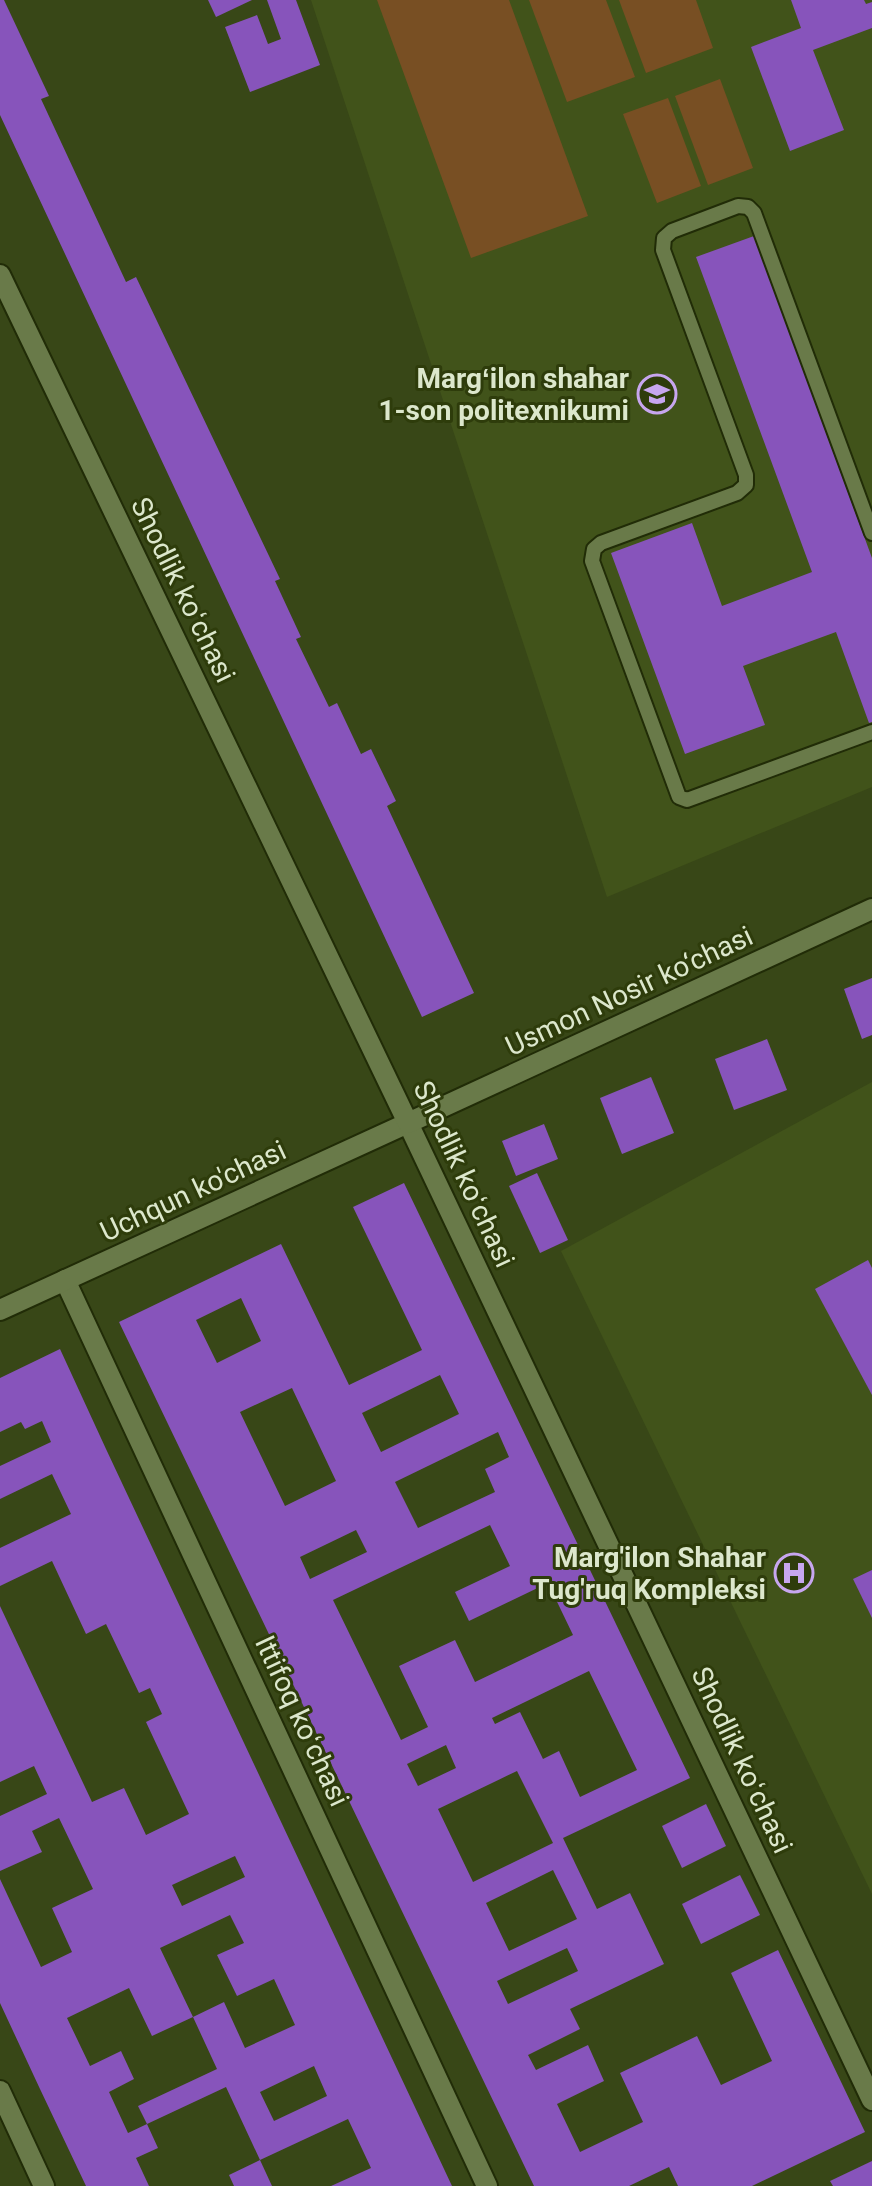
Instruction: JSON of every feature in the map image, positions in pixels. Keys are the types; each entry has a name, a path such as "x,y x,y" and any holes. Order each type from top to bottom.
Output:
{"street":[{"name":"Shodlik koʻchasi","path":"0,275 408,1123 872,2100"},
{"name":"Usmon Nosir ko‘chasi","path":"408,1123 872,909"},
{"name":"Uchqun ko'chasi","path":"0,1310 408,1123"},
{"name":"Ittifoq koʻchasi","path":"65,1280 487,2186"},
{"path":"0,2091 44,2186"}],"lane":[{"path":"872,533 754,213 748,207 738,206 672,231 664,238 663,250 746,475 746,485 737,493 601,543 594,549 592,561 679,797 687,800 872,732"}],"shaded area":[{"name":"Margʻilon shahar 1-son politexnikumi","path":"311,0 872,0 872,787 607,897"},
{"path":"377,0 509,0 588,216 471,258"},
{"path":"529,0 606,0 635,77 567,102"},
{"path":"619,0 696,0 713,48 646,73"},
{"path":"720,79 753,168 708,185 675,96"},
{"path":"668,98 701,186 657,203 623,114"},
{"name":"Marg'ilon Shahar Tug'ruq Kompleksi","path":"872,1082 872,1894 561,1251"}],"building":[{"path":"0,0 4,0 49,96 41,99 126,282 136,277 280,579 275,581 301,637 296,639 329,707 337,703 361,754 371,749 396,801 387,806 474,993 422,1017 0,115"},
{"path":"208,0 252,0 216,17"},
{"path":"267,0 296,0 320,65 250,92 225,27 257,15 268,44 281,39"},
{"path":"791,0 872,2 872,28 813,50 844,130 790,151 751,47 801,28"},
{"path":"754,236 872,558 872,722 869,723 836,632 743,666 765,725 685,754 611,553 692,523 722,606 812,572 696,257"},
{"path":"872,978 872,1035 862,1039 844,989"},
{"path":"767,1039 787,1090 734,1110 715,1059"},
{"path":"651,1077 674,1133 622,1154 600,1098"},
{"path":"544,1124 558,1159 516,1176 502,1141"},
{"path":"537,1173 568,1240 540,1253 509,1186"},
{"path":"404,1183 690,1778 563,1838 597,1909 630,1893 664,1964 570,2009 580,2029 528,2055 536,2070 588,2045 604,2081 557,2104 580,2152 643,2122 620,2073 697,2036 721,2085 772,2061 731,1973 778,1950 865,2132 752,2186 678,2186 669,2167 629,2186 534,2186 119,1322 281,1244 349,1385 422,1350 353,1207","holes":["241,1298 261,1341 217,1363 196,1320","440,1375 459,1414 381,1452 362,1413","292,1388 336,1481 285,1506 240,1412","498,1432 509,1457 485,1469 495,1492 418,1528 395,1482","490,1525 510,1566 455,1592 469,1621 548,1583 573,1635 475,1682 455,1640 399,1666 428,1727 401,1740 333,1600","356,1530 367,1552 310,1579 300,1557","589,1671 637,1770 580,1797 559,1751 543,1759 520,1712 495,1724 492,1718","446,1745 456,1768 418,1786 407,1764","517,1771 553,1843 473,1882 438,1809","553,1870 577,1919 509,1951 486,1903","567,1948 578,1971 508,2004 497,1981"]},
{"path":"868,1260 872,1268 872,1395 815,1289"},
{"path":"60,1349 452,2186 331,2186 371,2168 348,2119 260,2160 226,2087 147,2124 158,2148 136,2158 149,2186 86,2186 0,2003 0,1879 41,1967 72,1952 52,1908 93,1889 59,1818 32,1831 42,1852 0,1871 0,1816 47,1794 34,1766 0,1782 0,1606 92,1802 124,1788 146,1835 189,1814 146,1722 162,1714 150,1688 139,1693 106,1624 86,1634 52,1561 0,1586 0,1548 71,1514 52,1474 0,1499 0,1466 51,1442 42,1421 25,1429 21,1422 0,1432 0,1378","holes":["235,1856 245,1877 182,1906 172,1885","230,1915 244,1943 217,1955 237,1996 274,1979 295,2025 245,2048 224,2002 193,2017 160,1948","129,1988 152,2036 193,2017 217,2069 138,2106 147,2124 128,2133 109,2092 134,2079 121,2051 90,2066 67,2018","314,2066 327,2096 274,2121 260,2092"]},
{"path":"872,1570 872,1618 853,1579"},
{"path":"706,1804 726,1846 682,1868 662,1826"},
{"path":"740,1875 760,1915 701,1944 682,1904"},
{"path":"260,2160 272,2186 234,2186 229,2175"},
{"path":"872,2161 872,2186 833,2186 830,2181"}],"place":[{"name":"Margʻilon shahar 1-son politexnikumi","path":"657,394"},
{"name":"Marg'ilon Shahar Tug'ruq Kompleksi","path":"794,1573"}]}
